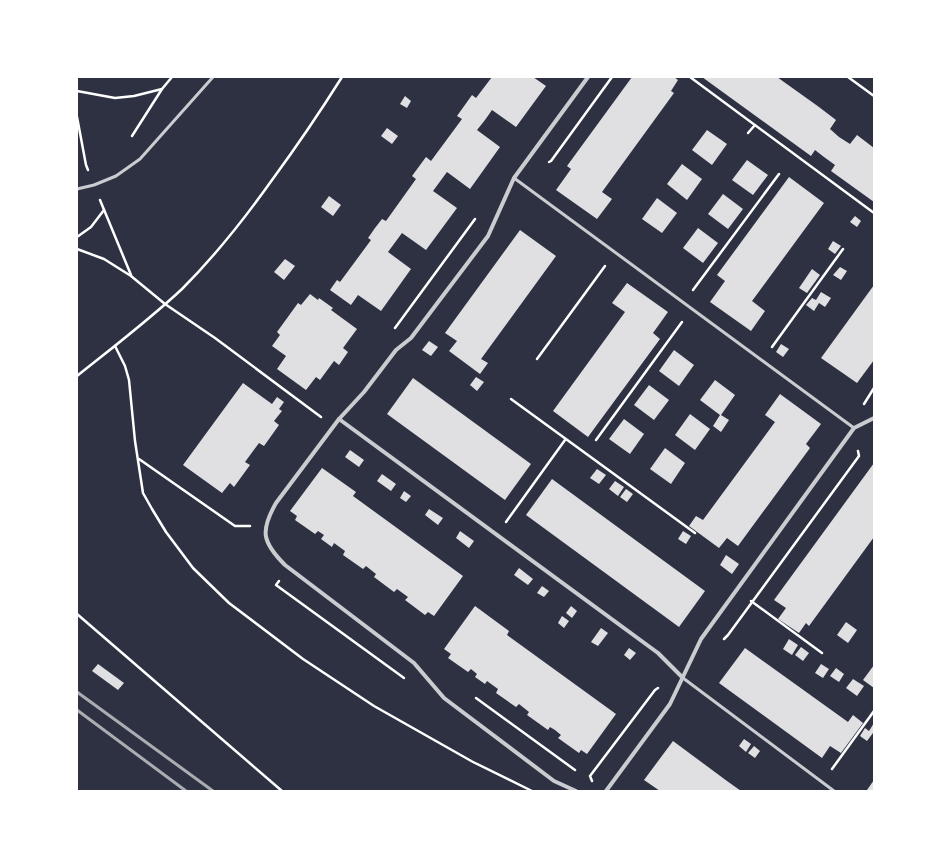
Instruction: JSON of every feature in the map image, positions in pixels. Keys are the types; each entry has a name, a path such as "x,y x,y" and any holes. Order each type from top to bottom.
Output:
{"street":[{"path":"576,791 554,780 444,698 414,663 289,568 281,561 269,545 265,525 276,503 339,420 364,392 396,350 411,338 488,236 514,178 588,77"},
{"path":"606,791 670,704 701,640 854,428 874,418"},
{"path":"339,420 658,653 683,678"}],"lane":[{"path":"77,189 94,185 116,176 140,159 213,77"},
{"path":"514,178 854,428"},
{"path":"683,678 834,791"}],"path":[{"path":"132,136 162,89 172,77"},
{"path":"77,376 165,304 199,271 250,210 302,139 342,77"},
{"path":"551,161 612,77"},
{"path":"690,77 874,214"},
{"path":"848,77 874,96"},
{"path":"77,91 115,98 134,96 162,89"},
{"path":"77,117 86,165 131,276"},
{"path":"748,133 755,125"},
{"path":"683,303 779,174"},
{"path":"77,237 92,227 104,210"},
{"path":"394,328 471,224"},
{"path":"77,249 104,259 131,276 165,304 215,338 324,418 339,420"},
{"path":"762,361 843,249"},
{"path":"537,359 615,252"},
{"path":"596,440 692,309"},
{"path":"115,346 127,371 142,488 152,509 166,532 193,568 229,604 303,659 374,706 473,762 532,791"},
{"path":"866,399 874,388"},
{"path":"511,400 695,533"},
{"path":"497,535 565,440"},
{"path":"138,458 235,526 265,525"},
{"path":"289,568 276,585 402,678"},
{"path":"737,590 822,653"},
{"path":"77,614 282,791"},
{"path":"590,776 655,690 660,687"},
{"path":"473,697 576,771"},
{"path":"822,782 874,711"},
{"path":"587,779 592,782"}],"building":[{"path":"492,77 533,77 546,86 516,127 492,110 477,130 500,147 470,189 447,172 433,191 457,208 426,250 402,233 388,252 411,269 381,311 358,295 351,305 330,290 337,280 340,282 371,240 368,238 382,219 386,221 416,179 412,176 426,157 431,161 462,119 457,116 472,95 476,98"},
{"path":"632,77 674,77 678,80 671,91 674,93 602,192 612,199 597,219 556,190 571,169 567,166"},
{"path":"702,77 777,77 819,107 836,120 830,129 839,137 850,144 857,135 874,148 874,202 831,171 835,165 815,150 811,156"},
{"path":"405,96 411,101 407,108 400,104"},
{"path":"387,128 398,136 392,144 381,136"},
{"path":"707,130 727,144 712,165 692,150"},
{"path":"747,160 768,175 753,195 732,180"},
{"path":"682,164 702,179 687,200 667,184"},
{"path":"789,177 824,203 752,301 765,311 751,331 710,302 725,281 717,275"},
{"path":"723,194 743,209 728,229 708,214"},
{"path":"329,196 341,205 333,216 321,207"},
{"path":"657,198 677,213 662,233 642,219"},
{"path":"855,216 861,221 857,227 850,222"},
{"path":"698,228 718,243 703,263 683,248"},
{"path":"520,230 556,256 481,359 488,363 480,374 449,351 457,341 445,333"},
{"path":"833,241 841,246 835,254 828,249"},
{"path":"285,259 295,266 284,280 274,272"},
{"path":"840,267 847,271 841,280 833,275"},
{"path":"812,269 820,275 807,293 799,288"},
{"path":"627,283 668,312 653,333 660,339 588,437 553,411 625,312 612,303"},
{"path":"874,285 874,360 857,383 821,358"},
{"path":"821,292 831,298 825,307 819,303 814,311 806,305 812,298 816,300"},
{"path":"310,294 318,300 319,298 333,308 331,310 357,329 343,348 348,352 339,365 334,361 320,380 316,377 306,390 277,369 286,356 272,346 280,335 277,332 298,303 301,305"},
{"path":"429,341 438,347 431,356 422,350"},
{"path":"781,344 789,349 783,357 776,352"},
{"path":"674,350 694,365 679,386 659,371"},
{"path":"476,377 484,382 477,391 470,385"},
{"path":"413,378 531,464 505,500 387,414"},
{"path":"715,380 735,395 721,415 729,420 721,432 713,426 720,415 700,400"},
{"path":"243,383 272,404 277,397 284,402 279,409 282,411 274,421 279,425 264,446 259,443 245,462 250,465 234,487 230,483 222,493 183,465"},
{"path":"649,385 669,400 654,420 634,405"},
{"path":"780,394 821,424 806,444 810,448 738,546 727,538 719,548 689,526 696,516 703,520 775,422 765,415"},
{"path":"690,414 710,429 695,450 675,435"},
{"path":"624,419 644,434 630,454 609,439"},
{"path":"665,448 685,463 671,484 650,469"},
{"path":"350,450 364,460 359,467 345,457"},
{"path":"874,463 874,537 809,626 806,623 799,633 778,619 786,608 774,600"},
{"path":"322,468 356,492 353,496 463,576 434,616 428,612 425,615 405,600 408,597 397,589 394,592 374,577 376,574 366,566 363,569 343,555 345,551 334,543 332,547 321,539 324,535 318,531 315,534 295,520 297,516 290,511"},
{"path":"597,469 606,475 599,484 590,478"},
{"path":"382,474 396,484 391,491 377,481"},
{"path":"552,479 705,591 679,627 526,515"},
{"path":"615,481 624,487 618,496 609,489"},
{"path":"626,489 633,494 627,502 620,497"},
{"path":"404,491 411,496 406,502 400,498"},
{"path":"429,509 443,518 438,525 425,515"},
{"path":"460,531 474,541 469,548 456,538"},
{"path":"683,531 691,536 686,544 678,539"},
{"path":"726,555 739,564 732,574 720,565"},
{"path":"519,568 533,579 528,585 514,575"},
{"path":"542,586 549,591 544,597 537,593"},
{"path":"475,606 509,631 507,635 616,714 587,754 581,750 579,753 558,738 561,735 550,727 548,730 527,715 529,712 519,704 516,707 496,693 498,689 487,681 485,684 475,677 477,674 471,669 468,672 448,658 451,654 444,649"},
{"path":"571,606 577,611 572,618 566,613"},
{"path":"562,616 569,621 564,628 558,623"},
{"path":"846,622 857,630 848,643 837,635"},
{"path":"601,628 608,633 598,646 591,642"},
{"path":"789,639 798,645 792,655 783,649"},
{"path":"801,647 809,653 803,661 795,655"},
{"path":"629,648 636,653 630,660 624,655"},
{"path":"745,648 848,722 853,715 863,723 841,753 830,746 822,758 719,683"},
{"path":"98,664 124,683 118,690 92,671"},
{"path":"821,664 829,669 823,678 815,673"},
{"path":"874,665 874,688 863,680"},
{"path":"836,668 844,674 839,682 830,676"},
{"path":"853,679 864,686 857,696 846,688"},
{"path":"874,723 874,734 873,733 867,741 860,736 865,728 869,731"},
{"path":"744,739 751,744 746,752 739,746"},
{"path":"673,741 741,791 660,791 644,780"},
{"path":"754,746 760,751 755,758 748,753"},
{"path":"874,780 874,791 868,791 867,790"}],"railway":[{"path":"77,692 213,791"},
{"path":"77,710 186,791"}]}
